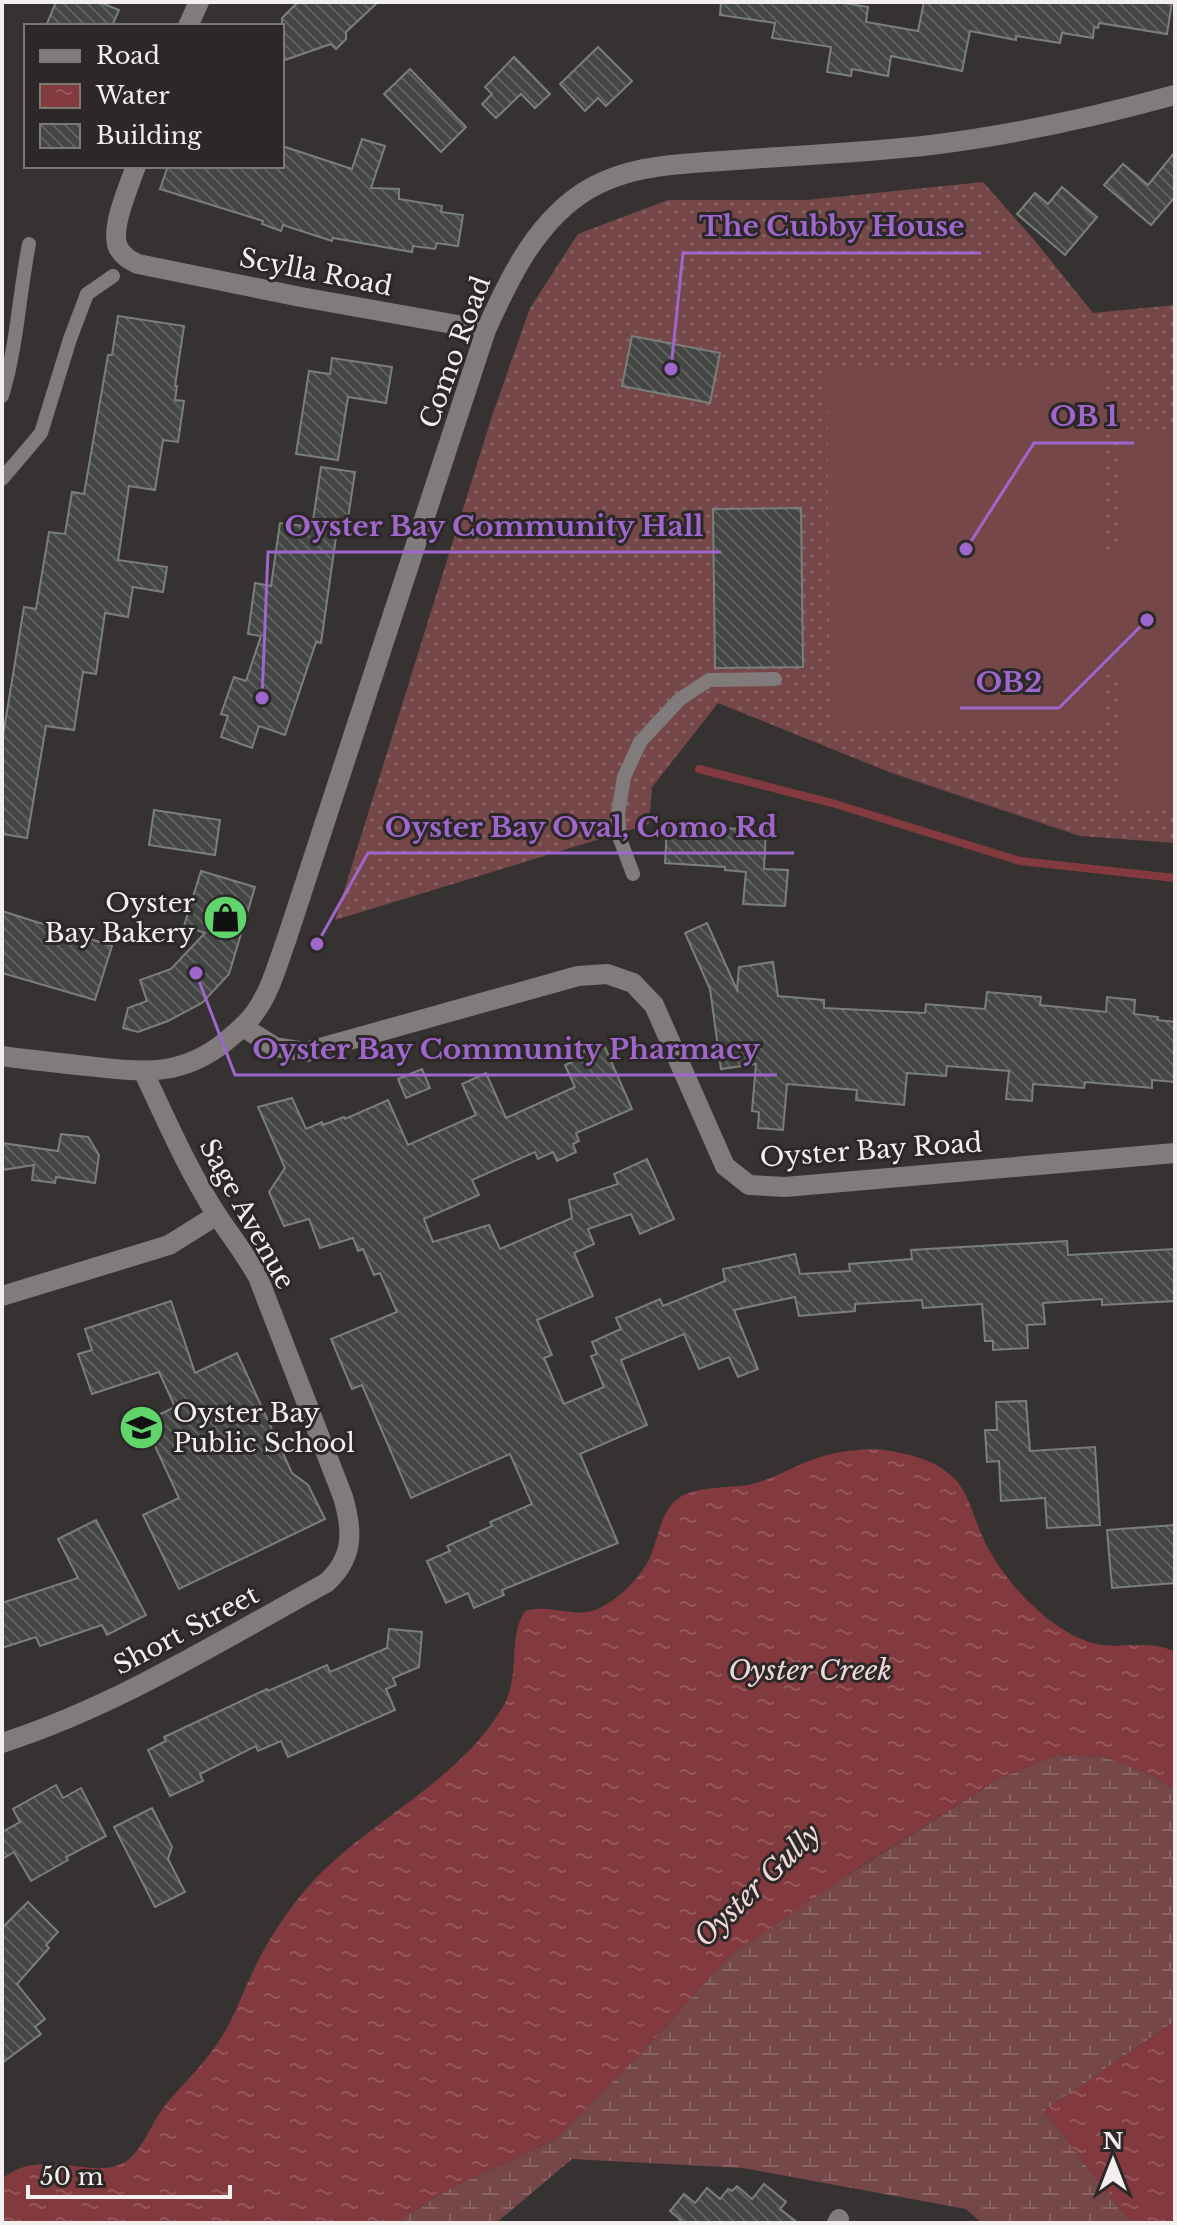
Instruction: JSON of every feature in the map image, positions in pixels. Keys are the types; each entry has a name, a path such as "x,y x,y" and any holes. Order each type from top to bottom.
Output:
{"street":[{"path":"189,24 199,2"},
{"name":"Como Road","path":"243,1027 258,1009 287,938 486,330 512,272 545,228 579,196 627,173 676,164 944,143 1029,130 1175,95"},
{"name":"Scylla Road","path":"135,168 116,233 118,247 125,257 138,264 486,330"},
{"name":"Oyster Bay Road","path":"243,1027 275,1047 306,1052 578,976 607,974 633,983 654,1005 725,1166 749,1185 785,1187 1175,1153"},
{"path":"2,1056 143,1071 188,1065 216,1049 243,1027"},
{"name":"Sage Avenue","path":"143,1071 217,1215 258,1277 350,1519"},
{"path":"2,1296 169,1245 204,1226 217,1215"},
{"name":"Short Street","path":"2,1743 80,1714 141,1685 326,1583 338,1572 348,1555 350,1519"}],"lane":[{"path":"2,396 13,361 19,298 29,244"},
{"path":"2,479 41,433 87,294 113,276"},
{"path":"633,874 620,839 618,813 624,777 640,742 680,699 709,680 775,679"}],"green space":[{"path":"983,182 1093,313 1175,305 1175,843 1080,836 889,772 718,703 652,787 649,824 335,920 491,419 530,308 578,234 668,200 807,200"},
{"path":"1103,367 1104,553 1118,553 1117,674 1105,675 1105,729 830,731 827,369"},
{"path":"1121,430 1175,430 1175,810 1118,810"},
{"path":"1057,1755 1105,1757 1149,1774 1175,1790 1175,2021 1044,2111 1131,2223 982,2223 966,2209 743,2168 572,2159 496,2223 395,2223 449,2189 556,2139 655,2038 728,1957 818,1894 1000,1778"}],"water":[{"name":"Oyster Creek","path":"875,1449 927,1461 954,1478 964,1491 983,1538 1003,1572 1029,1602 1061,1628 1096,1644 1148,1645 1175,1652 1175,1790 1149,1774 1104,1757 1057,1755 1000,1778 861,1866 728,1957 655,2038 556,2139 449,2189 395,2223 2,2223 2,2179 18,2169 52,2164 102,2168 116,2166 135,2153 163,2108 218,2043 267,1945 301,1895 350,1847 431,1785 481,1738 508,1697 516,1634 525,1611 592,1611 617,1597 631,1585 647,1563 672,1504 687,1494 755,1483 825,1455"},
{"path":"1175,2021 1175,2223 1131,2223 1044,2111"}],"building":[{"path":"56,2 99,2 119,10 113,24 47,24"},
{"path":"298,2 378,2 346,32 346,39 336,49 331,44 284,60 282,18"},
{"path":"721,2 839,2 868,7 866,22 918,31 924,2 1172,2 1167,34 1099,23 1098,28 1094,27 1093,38 1062,33 1060,43 1016,36 1016,40 970,31 962,71 891,56 888,76 852,69 851,76 827,72 831,47 772,38 775,23 720,15"},
{"path":"598,47 632,81 606,106 598,98 585,111 560,84"},
{"path":"514,57 550,94 535,108 521,94 496,118 482,104 492,94 485,87"},
{"path":"410,69 466,127 441,152 384,94"},
{"path":"362,139 385,146 371,188 399,189 399,199 442,206 441,212 463,215 458,246 437,243 435,249 413,246 412,252 333,238 332,241 283,225 281,231 262,224 263,221 160,189 167,168 284,168 284,147 352,169"},
{"path":"1175,152 1175,197 1151,225 1104,185 1123,164 1148,185"},
{"path":"1062,187 1097,217 1065,255 1017,214 1035,193 1048,204"},
{"path":"118,316 184,326 175,386 175,400 184,401 178,442 163,440 155,490 129,486 118,560 167,567 163,592 133,587 128,617 105,613 96,674 83,672 74,730 46,726 27,838 2,834 2,742 24,607 36,609 49,532 65,534 72,492 84,494 108,355 112,355"},
{"path":"632,336 720,353 710,403 622,386"},
{"path":"332,358 392,367 386,403 348,397 338,460 296,454 309,371 330,374"},
{"path":"321,467 355,472 347,525 338,523 321,643 316,642 285,735 259,726 252,748 221,737 228,716 221,714 234,677 246,681 261,636 248,634 255,583 271,586 280,523 312,527"},
{"path":"801,508 803,667 715,668 713,509"},
{"path":"154,810 220,820 215,855 149,845"},
{"path":"696,826 766,831 764,869 788,870 785,906 743,904 746,872 725,870 725,867 665,863 667,827 695,829"},
{"path":"201,871 255,887 229,974 202,1003 168,1021 138,1032 123,1028 128,1008 147,1001 140,980 171,969 205,933 184,926"},
{"path":"2,911 112,946 95,1000 2,973"},
{"path":"707,923 737,990 739,967 773,962 778,996 824,1000 824,1008 925,1013 926,1004 985,1009 987,992 1041,997 1040,1005 1106,1012 1107,997 1135,1000 1134,1014 1175,1022 1175,1082 1152,1080 1152,1088 1085,1082 1084,1088 1033,1084 1032,1101 1006,1099 1009,1071 947,1066 946,1076 907,1073 904,1105 856,1100 857,1090 787,1084 783,1130 758,1128 759,1112 752,1111 756,1064 721,1069 710,989 685,933"},
{"path":"603,1043 632,1109 576,1133 579,1141 573,1144 576,1152 557,1161 553,1152 538,1159 535,1152 472,1180 479,1195 424,1219 433,1242 489,1225 500,1249 572,1218 569,1200 618,1184 614,1174 647,1159 674,1219 640,1234 631,1214 588,1229 594,1244 574,1253 593,1296 537,1320 552,1355 544,1358 564,1404 604,1387 591,1356 597,1354 592,1342 621,1329 616,1318 660,1299 663,1306 725,1281 723,1269 795,1254 800,1274 850,1271 849,1264 912,1259 911,1250 1067,1241 1068,1255 1175,1249 1175,1301 1102,1305 1102,1299 1043,1303 1045,1324 1027,1325 1028,1348 993,1350 993,1341 985,1341 982,1304 923,1308 922,1300 855,1304 855,1311 799,1316 795,1297 734,1310 758,1369 738,1377 729,1357 699,1369 684,1334 621,1360 647,1425 580,1454 618,1543 502,1590 504,1595 474,1608 468,1593 446,1603 427,1561 450,1551 447,1546 492,1526 490,1522 532,1504 510,1454 411,1498 362,1385 352,1389 331,1339 397,1312 380,1273 374,1275 363,1249 358,1251 353,1238 320,1248 309,1219 284,1226 269,1192 285,1168 258,1107 292,1098 306,1129 322,1122 323,1125 345,1119 388,1100 408,1145 476,1115 462,1084 486,1073 506,1118 575,1087 565,1065 572,1062 570,1057"},
{"path":"422,1069 430,1088 406,1098 398,1079"},
{"path":"61,1134 88,1137 99,1155 95,1183 56,1177 55,1183 32,1180 34,1165 2,1170 2,1143 58,1151"},
{"path":"171,1301 195,1373 237,1353 292,1473 308,1485 325,1519 179,1589 143,1515 179,1498 144,1422 175,1407 159,1372 92,1394 78,1354 92,1350 85,1329"},
{"path":"1026,1401 1030,1451 1095,1447 1100,1525 1047,1528 1045,1498 1001,1501 999,1461 987,1462 985,1430 997,1430 996,1402"},
{"path":"96,1520 146,1615 107,1635 102,1625 40,1646 36,1637 2,1648 2,1603 78,1578 58,1539"},
{"path":"1175,1525 1175,1583 1112,1588 1107,1530"},
{"path":"389,1629 422,1632 419,1667 393,1678 396,1685 386,1689 395,1710 288,1757 281,1741 258,1751 256,1746 200,1774 203,1781 170,1796 148,1750 166,1741 164,1737 327,1665 330,1672 387,1648"},
{"path":"56,1785 63,1798 81,1788 106,1836 66,1857 68,1860 31,1881 14,1852 2,1859 2,1832 20,1822 13,1809"},
{"path":"152,1808 172,1847 168,1859 185,1892 155,1907 114,1827"},
{"path":"28,1902 58,1932 46,1945 49,1948 17,1984 45,2019 35,2027 41,2034 2,2063 2,1928"},
{"path":"764,2184 786,2202 780,2209 798,2223 678,2223 681,2220 670,2211 684,2194 695,2203 707,2188 720,2199 728,2189 732,2191 737,2186 752,2199"}],"waterway":[{"path":"699,769 832,803 1020,861 1175,878"}],"place":[{"name":"The Cubby House","path":"671,369"},
{"name":"OB 1","path":"966,549"},
{"name":"OB2","path":"1147,620"},
{"name":"Oyster Bay Community Hall","path":"262,698"},
{"name":"Oyster Bay Bakery","path":"226,918"},
{"name":"Oyster Bay Oval, Como Rd","path":"317,944"},
{"name":"Oyster Bay Community Pharmacy","path":"196,973"},
{"name":"Oyster Bay Public School","path":"142,1428"}],"water label":[{"name":"Oyster Gully","path":"757,1885"}]}
